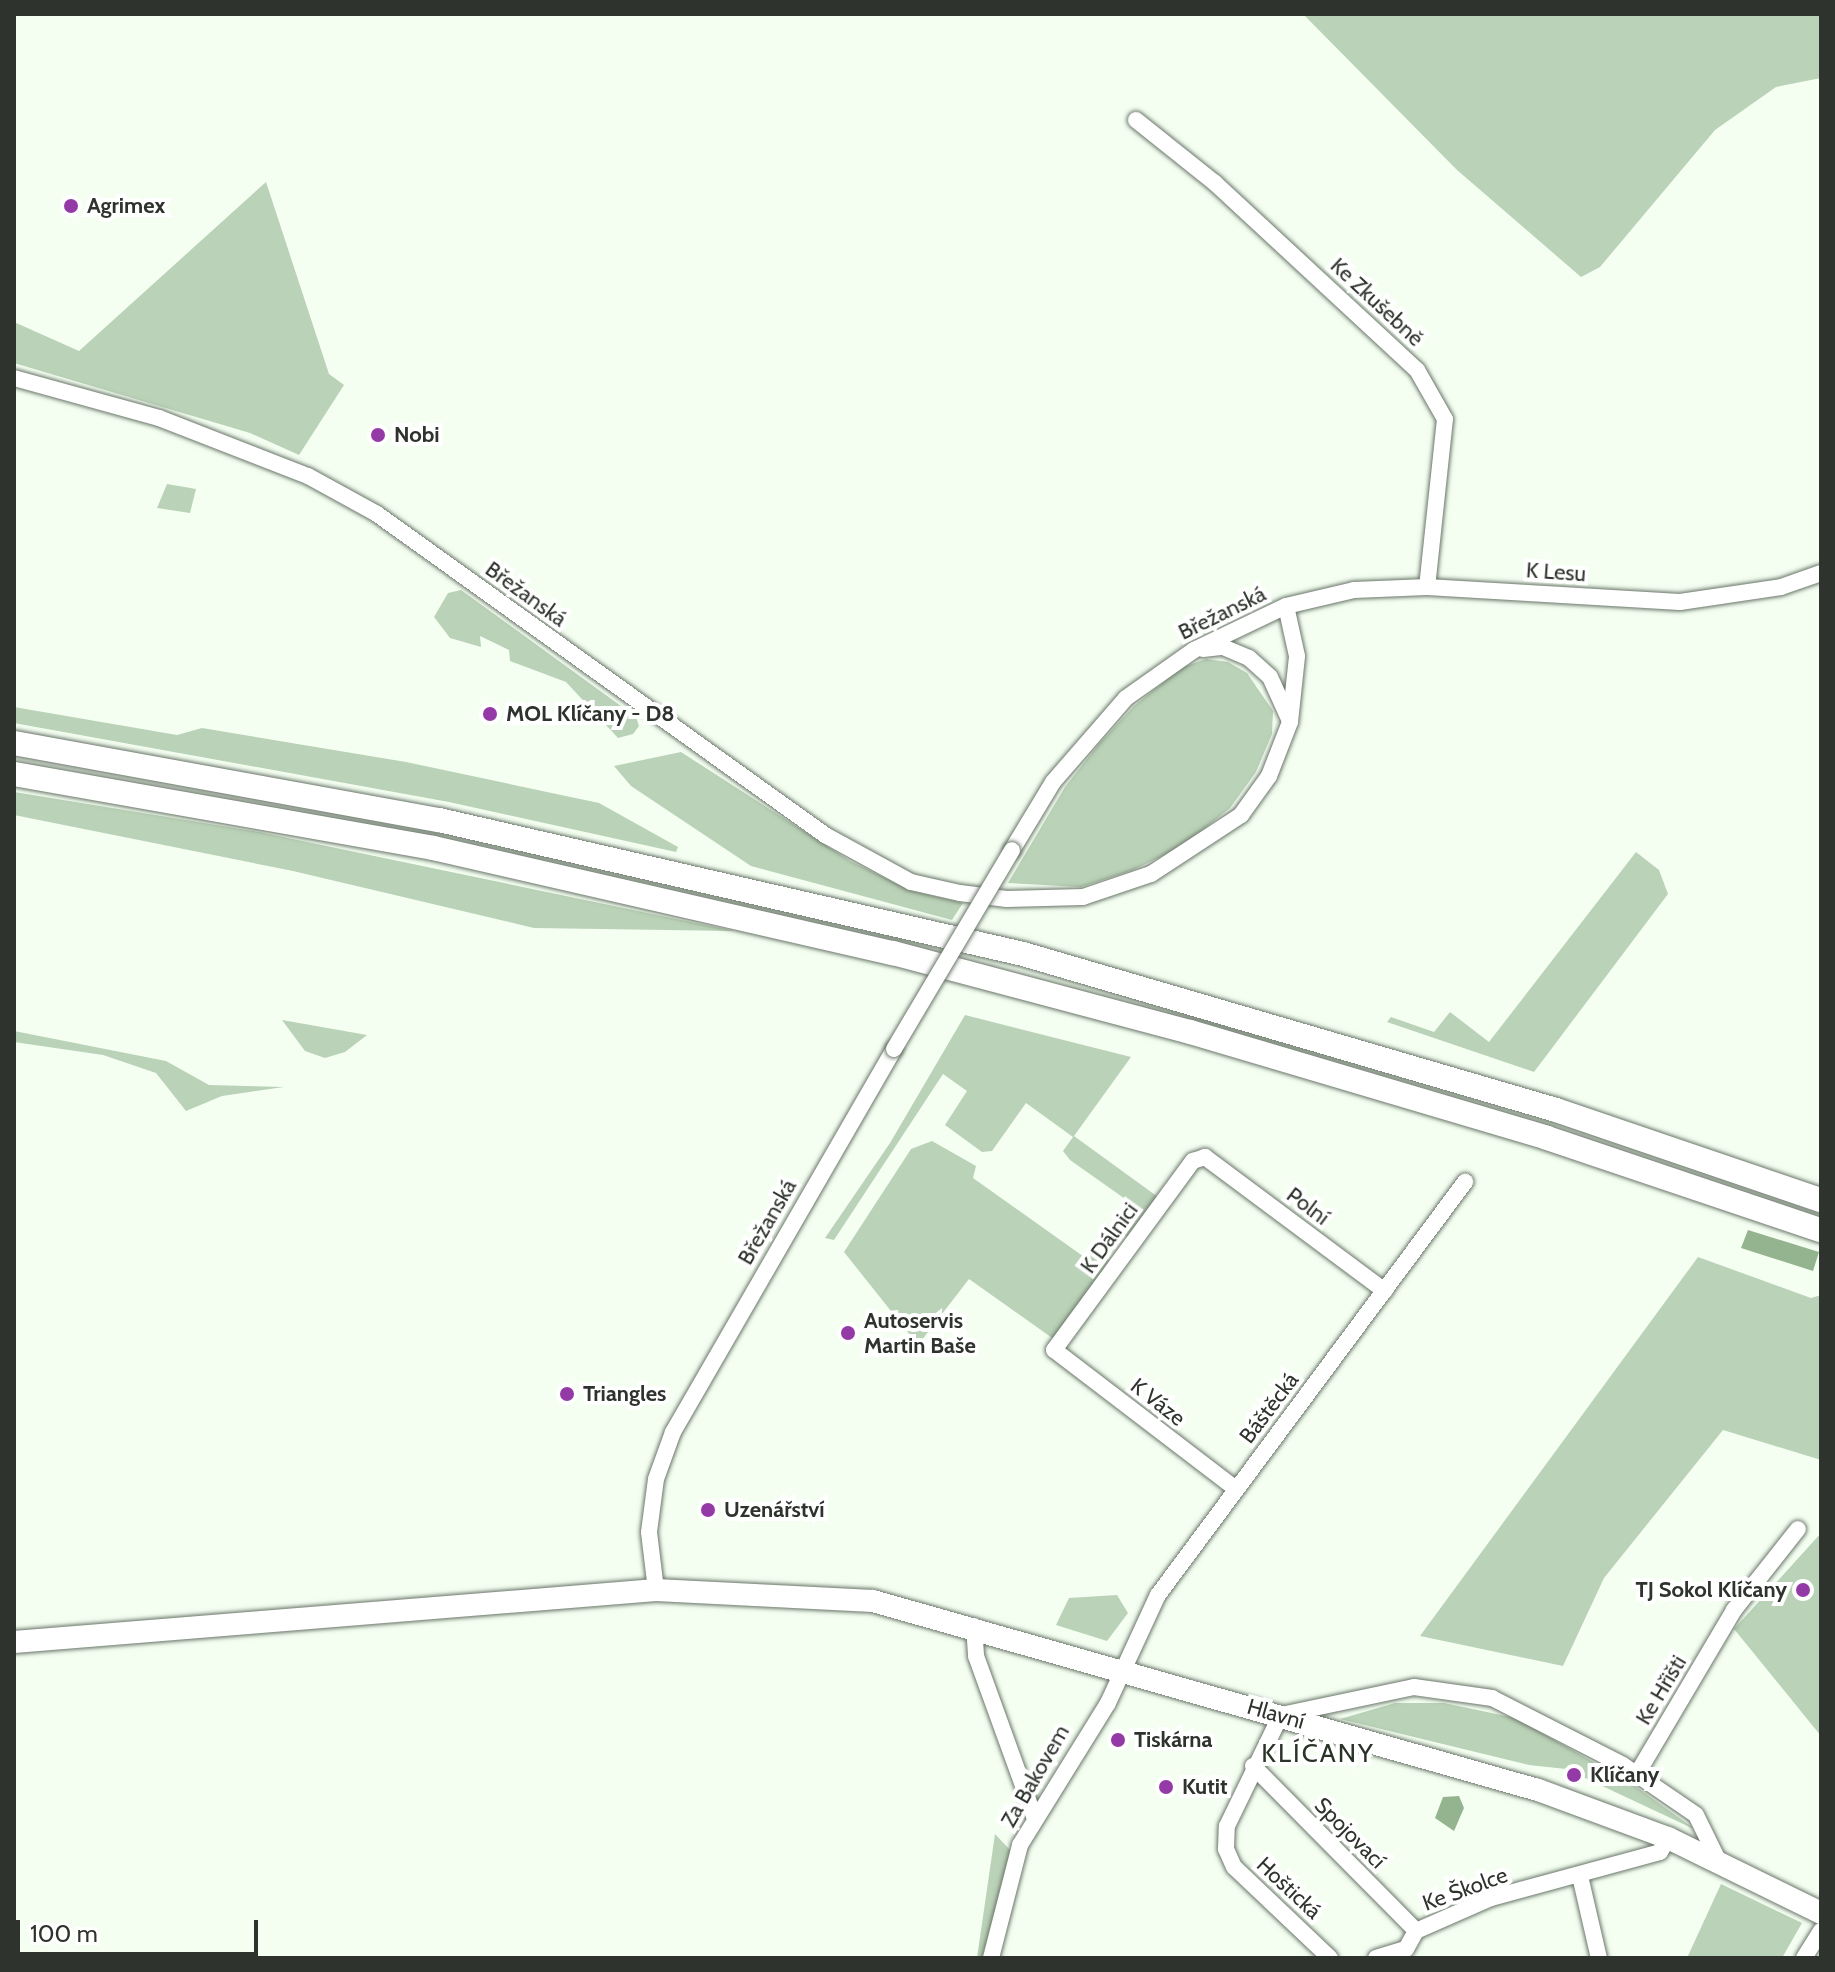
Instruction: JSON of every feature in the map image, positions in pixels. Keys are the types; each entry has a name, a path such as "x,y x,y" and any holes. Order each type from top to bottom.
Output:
{"highway":[{"path":"14,743 439,820 1023,954 1556,1110 1821,1200"},
{"path":"14,774 433,848 893,953 1190,1032 1488,1120 1821,1230"}],"main road":[{"name":"Hlavní","path":"14,1642 656,1590 709,1589 842,1596 974,1626 1538,1790 1668,1838 1821,1913"}],"street":[{"name":"Ke Zkušebně","path":"1136,120 1215,183 1417,370 1445,419 1427,587"},
{"name":"Břežanská","path":"14,378 159,418 308,476 349,499 825,835 911,882 1007,899 1083,897 1151,874 1241,815 1269,776 1290,722 1297,656 1286,606 1194,650 1126,698 1053,782 1012,850 894,1049 673,1432 656,1479 649,1532 656,1590"},
{"name":"K Lesu","path":"1286,606 1354,590 1427,587 1680,602 1781,587 1821,573"},
{"path":"1194,650 1223,647 1249,658 1270,677 1290,722"},
{"name":"Polní","path":"1205,1157 1385,1291"},
{"name":"K Dálnici","path":"1054,1350 1193,1161 1205,1157"},
{"name":"Báštěcká","path":"1123,1669 1158,1595 1465,1182"},
{"name":"K Váze","path":"1054,1350 1236,1489"},
{"name":"Ke Hřišti","path":"1637,1774 1734,1610 1798,1529"},
{"path":"974,1626 976,1656 1034,1816"},
{"name":"Za Bakovem","path":"991,1958 1011,1873 1034,1816 1108,1703 1123,1669"},
{"path":"1281,1715 1414,1687 1492,1698 1637,1774 1696,1815 1719,1862"},
{"name":"Hoštická","path":"1281,1715 1253,1766 1227,1826 1226,1849 1234,1867 1330,1958"},
{"name":"Spojovací","path":"1253,1766 1416,1931"},
{"name":"Ke Školce","path":"1376,1958 1414,1954 1416,1931 1491,1898 1660,1852 1668,1838"},
{"path":"1580,1876 1599,1958"},
{"path":"1804,1958 1821,1931"}],"shaded area":[{"path":"1303,14 1821,14 1821,78 1776,87 1715,130 1600,267 1581,277 1457,170"},
{"path":"266,182 329,374 344,385 299,455 250,433 14,363 14,322 79,351"},
{"path":"167,484 196,489 190,513 157,508"},
{"path":"461,590 636,717 639,726 633,734 618,738 566,682 510,661 509,650 480,636 481,647 450,638 434,617 448,593"},
{"path":"1206,659 1228,662 1247,673 1273,711 1272,734 1256,772 1230,808 1181,847 1133,870 1081,887 1008,883 1065,787 1099,744 1134,706 1183,667"},
{"path":"14,707 177,735 202,728 406,762 599,803 678,847 676,852 449,802 14,723"},
{"path":"681,752 850,861 912,891 963,903 952,920 751,866 631,786 614,766"},
{"path":"14,792 259,832 734,931 534,928 293,871 14,815"},
{"path":"1636,852 1659,870 1668,894 1534,1072 1387,1022 1391,1017 1434,1032 1450,1012 1489,1042"},
{"path":"965,1015 1131,1057 1074,1136 1158,1197 1129,1238 1111,1225 1128,1201 1070,1160 1063,1151 1073,1137 1026,1103 992,1151 982,1152 945,1125 967,1091 943,1074 834,1240 825,1238 890,1143"},
{"path":"282,1020 367,1035 345,1052 325,1058 305,1051"},
{"path":"14,1031 166,1061 209,1085 284,1087 222,1096 186,1111 156,1073 103,1055 14,1042"},
{"path":"932,1141 976,1166 973,1178 1087,1259 1095,1249 1111,1262 1055,1340 969,1279 918,1345 844,1252 911,1149"},
{"path":"1748,1230 1819,1252 1813,1271 1741,1248"},
{"path":"1698,1257 1811,1298 1821,1295 1821,1460 1723,1430 1604,1578 1563,1666 1420,1636"},
{"path":"1821,1533 1821,1736 1734,1629"},
{"path":"1117,1595 1128,1613 1107,1641 1056,1625 1069,1598"},
{"path":"1395,1703 1444,1703 1515,1718 1595,1763 1610,1778 1621,1776 1696,1830 1566,1769 1529,1765 1340,1719"},
{"path":"1459,1796 1464,1808 1454,1831 1435,1818 1443,1797"},
{"path":"995,1834 1011,1851 982,1958 977,1958"},
{"path":"1721,1884 1802,1923 1782,1958 1687,1958"}],"place":[{"name":"Agrimex","path":"71,206"},
{"name":"Nobi","path":"378,435"},
{"name":"MOL Klíčany - D8","path":"490,714"},
{"name":"Autoservis Martin Baše","path":"848,1333"},
{"name":"Triangles","path":"567,1394"},
{"name":"Uzenářství","path":"708,1510"},
{"name":"TJ Sokol Klíčany","path":"1803,1590"},
{"name":"Tiskárna","path":"1118,1740"},
{"name":"Klíčany","path":"1574,1775"},
{"name":"Kutit","path":"1166,1787"}],"district":[{"name":"KLÍČANY","path":"1318,1754"}]}
